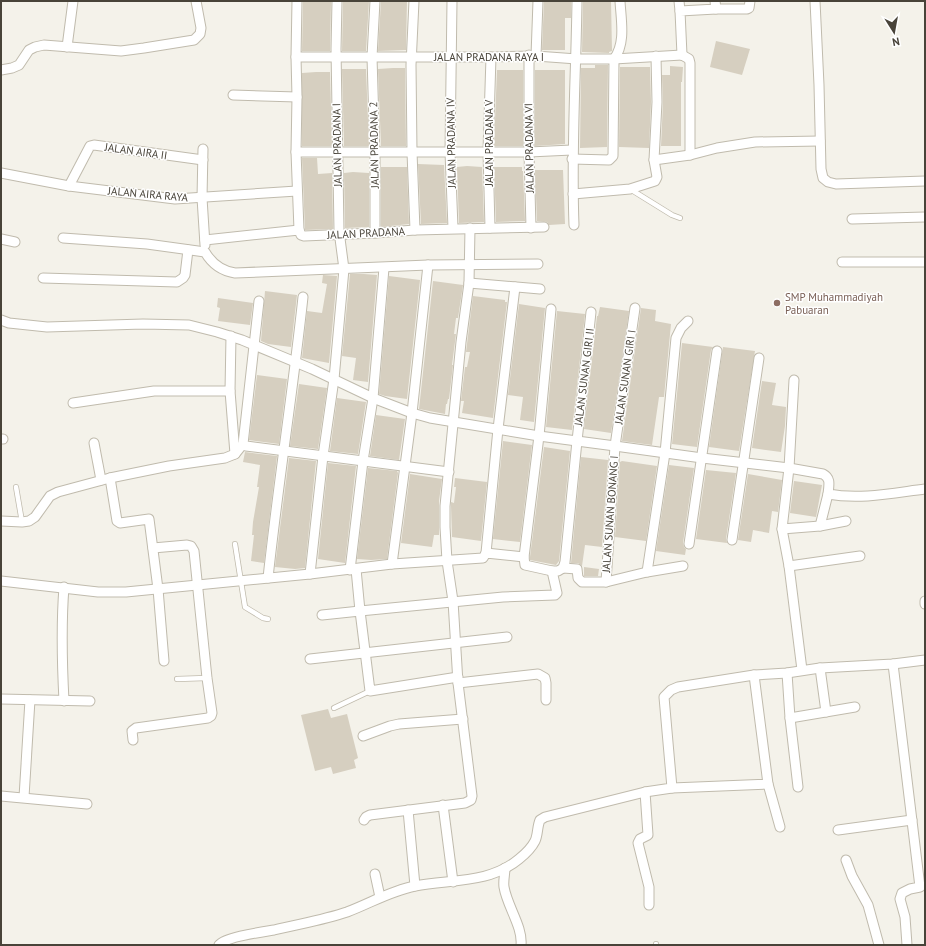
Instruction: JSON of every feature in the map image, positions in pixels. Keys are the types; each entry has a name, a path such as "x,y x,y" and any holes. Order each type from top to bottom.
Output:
{"street":[{"path":"67,47 73,1"},
{"path":"1,70 19,65 29,50 35,47 52,45 121,51 194,40 200,34 201,28 196,1"},
{"path":"297,1 296,152 299,230"},
{"name":"JALAN PRADANA I","path":"310,574 323,456 334,380 344,269 339,234 336,56 337,1"},
{"name":"JALAN PRADANA 2","path":"375,1 372,57 375,152 375,233"},
{"path":"414,1 411,56 412,152 415,230"},
{"name":"JALAN PRADANA IV","path":"452,1 450,152 453,228"},
{"name":"JALAN PRADANA VI","path":"531,228 529,152 532,56 538,1"},
{"path":"574,225 572,155 577,1"},
{"path":"296,152 529,152 572,155 609,160 613,156 614,59 619,52 621,45 620,1"},
{"path":"679,1 682,55 689,59 690,63 690,155"},
{"path":"680,11 716,5 747,9 749,8 750,1"},
{"path":"815,1 822,178 828,182 836,184 925,181"},
{"name":"JALAN PRADANA RAYA I","path":"296,57 532,56 576,59 614,59 682,55"},
{"path":"572,194 630,189 655,181 654,160 658,102 656,56"},
{"name":"JALAN PRADANA V","path":"490,57 488,151 490,228"},
{"path":"233,95 297,97"},
{"path":"654,160 690,155 717,148 755,142 820,141"},
{"name":"JALAN AIRA II","path":"69,186 90,146 94,145 203,160"},
{"path":"203,149 202,198 205,252 209,258 222,270 235,273 428,265 538,264"},
{"name":"JALAN AIRA RAYA","path":"1,173 69,186 175,199 297,191"},
{"path":"852,219 925,217"},
{"path":"531,228 544,227"},
{"name":"JALAN PRADANA","path":"205,240 299,230 301,235 304,236 453,228 531,228"},
{"path":"364,820 370,815 465,803 471,800 472,796 458,680 453,601 447,561 445,522 448,472 461,342 470,283 470,228"},
{"path":"63,238 147,244 205,252"},
{"path":"1,239 15,242"},
{"path":"42,278 177,282 183,278 185,274 188,250"},
{"path":"842,262 925,262"},
{"path":"392,564 412,413 428,265"},
{"path":"384,268 374,398 363,461 353,569 370,690 458,680 538,674 544,678 546,684 546,700"},
{"path":"470,283 540,289"},
{"path":"1,581 112,592 126,592 310,574 392,564 483,558 486,554 498,429 515,287"},
{"path":"268,578 283,450 296,363 303,297"},
{"path":"1,521 22,522 35,517 50,496 58,492 106,479 169,466 224,458 235,454 244,444 259,301"},
{"name":"JALAN SUNAN GIRI I","path":"615,446 636,308"},
{"path":"551,309 540,436 524,557 525,565 552,571 558,571 563,568 577,569 578,578 582,582 606,582 647,572 683,566"},
{"name":"JALAN SUNAN GIRI II","path":"563,568 565,562 591,312"},
{"path":"1,320 9,323 47,327 143,324 189,325 231,336 374,398 412,413 430,418 540,436 789,468 822,474 827,476 829,480 828,494 820,526"},
{"path":"647,572 664,453 676,338 681,328 688,320"},
{"path":"231,336 230,391 235,454"},
{"path":"689,544 717,351"},
{"path":"732,540 759,358"},
{"path":"794,380 789,468 782,530 789,566 802,670"},
{"path":"73,403 154,392 230,391"},
{"path":"94,443 106,479 117,521 120,523 149,519 158,589 164,661"},
{"path":"244,444 246,446 448,472"},
{"name":"JALAN SUNAN BONANG I","path":"606,582 615,446"},
{"path":"828,494 842,496 869,496 925,489"},
{"path":"782,530 820,526 846,521"},
{"path":"133,740 132,731 136,728 208,718 212,713 194,551 190,546 176,545 153,548"},
{"path":"486,554 524,557"},
{"path":"789,566 860,556"},
{"path":"322,615 453,601 555,595 557,590 552,571"},
{"path":"64,587 62,612 64,700"},
{"path":"310,659 507,637"},
{"path":"672,788 664,697 666,694 678,687 754,675 788,673 820,668 893,664 925,660"},
{"path":"893,664 912,820 923,887 910,889 902,893 900,899 905,917 907,945"},
{"path":"820,668 826,712"},
{"path":"788,673 790,718 798,787"},
{"path":"754,675 768,784 780,827"},
{"path":"1,698 90,701"},
{"path":"24,797 30,700"},
{"path":"790,718 855,707"},
{"path":"363,736 399,724 463,719"},
{"path":"219,945 226,940 346,912 368,904 380,897 415,886 470,880 488,875 505,868 520,859 535,841 540,820 545,817 645,792 672,788 768,784"},
{"path":"645,792 648,835 640,839 638,848 649,887 649,905"},
{"path":"1,796 86,804"},
{"path":"443,806 452,882"},
{"path":"408,810 415,886"},
{"path":"838,830 912,820"},
{"path":"846,860 852,876 868,905 879,945"},
{"path":"505,868 504,886 507,900 520,935 521,945"},
{"path":"375,874 380,897"}],"lane":[{"path":"630,189 672,215 680,218"},
{"path":"16,487 22,522"},
{"path":"235,544 245,607 268,620"},
{"path":"177,680 207,678"},
{"path":"334,708 370,690"}],"building":[{"path":"303,1 331,1 330,51 302,51"},
{"path":"343,1 369,1 366,51 342,51"},
{"path":"381,1 407,1 406,50 378,51"},
{"path":"544,1 571,1 571,18 565,18 565,50 542,50"},
{"path":"583,1 611,1 612,51 609,53 582,52"},
{"path":"716,41 750,49 742,75 710,67"},
{"path":"595,65 608,65 607,147 580,148 581,68 595,68"},
{"path":"670,66 683,67 681,82 681,146 661,146 663,102 662,75 670,75"},
{"path":"620,67 650,67 651,102 649,148 619,147"},
{"path":"405,68 406,146 381,146 378,69"},
{"path":"342,69 366,69 369,146 344,146"},
{"path":"497,70 523,70 523,146 494,146"},
{"path":"535,70 565,70 565,144 535,146"},
{"path":"330,72 332,146 302,146 302,73"},
{"path":"302,158 317,158 318,174 332,173 333,229 305,230"},
{"path":"418,164 444,165 447,223 421,224"},
{"path":"381,167 407,167 409,224 381,227"},
{"path":"457,167 482,167 484,222 459,223"},
{"path":"494,167 522,167 525,221 496,222"},
{"path":"535,170 563,170 565,224 549,225 547,222 537,221"},
{"path":"344,173 369,173 369,227 345,228"},
{"path":"350,274 377,275 368,382 353,380 356,358 342,356"},
{"path":"323,275 337,276 329,363 302,358 307,311 322,313 327,284 322,283"},
{"path":"389,276 420,280 407,399 379,394"},
{"path":"433,281 463,285 458,318 456,318 453,365 449,399 446,404 445,414 419,409"},
{"path":"265,291 297,295 291,347 268,344 261,341"},
{"path":"473,296 505,300 505,302 507,302 493,418 462,413 464,401 461,401 465,367 467,367 470,352 466,352"},
{"path":"218,298 253,303 250,325 218,321 220,308 217,307"},
{"path":"519,304 545,308 534,422 520,420 523,397 508,395"},
{"path":"600,307 629,311 611,433 584,429 597,316"},
{"path":"641,308 656,310 655,321 671,324 664,397 659,397 652,445 622,441"},
{"path":"557,311 585,314 572,430 546,427"},
{"path":"682,343 713,347 711,350 697,447 672,444"},
{"path":"723,347 755,351 739,451 709,447"},
{"path":"257,375 287,379 279,444 249,440"},
{"path":"762,381 776,383 772,405 786,407 781,452 752,448"},
{"path":"299,384 327,388 318,449 290,446"},
{"path":"337,398 366,402 358,454 330,451"},
{"path":"376,415 405,419 399,460 370,456"},
{"path":"503,441 532,445 520,542 493,539"},
{"path":"544,447 570,451 559,561 556,565 530,560"},
{"path":"245,452 277,456 264,563 251,561 254,535 252,535 253,522 259,487 257,487 260,465 243,462"},
{"path":"581,457 608,460 602,547 585,545 582,566 578,563 571,563"},
{"path":"289,458 316,461 305,568 295,569 275,567"},
{"path":"622,461 657,466 646,541 615,537 620,462"},
{"path":"328,463 356,466 345,563 318,559"},
{"path":"669,465 694,468 683,543 686,549 685,555 656,551"},
{"path":"368,468 397,471 398,473 387,559 357,559"},
{"path":"706,470 736,473 726,539 727,543 696,539"},
{"path":"410,474 442,479 439,501 439,535 434,535 432,547 401,543"},
{"path":"748,474 782,480 778,512 772,511 769,533 753,530 751,542 738,540"},
{"path":"455,478 487,482 481,541 452,537 451,502 454,503 456,487 454,487"},
{"path":"794,481 822,485 816,517 790,513"},
{"path":"584,567 599,569 598,576 584,576"},
{"path":"328,709 331,718 347,714 358,758 354,760 356,768 333,774 331,767 315,771 301,715"}],"place":[{"name":"SMP Muhammadiyah Pabuaran","path":"777,303"}]}
